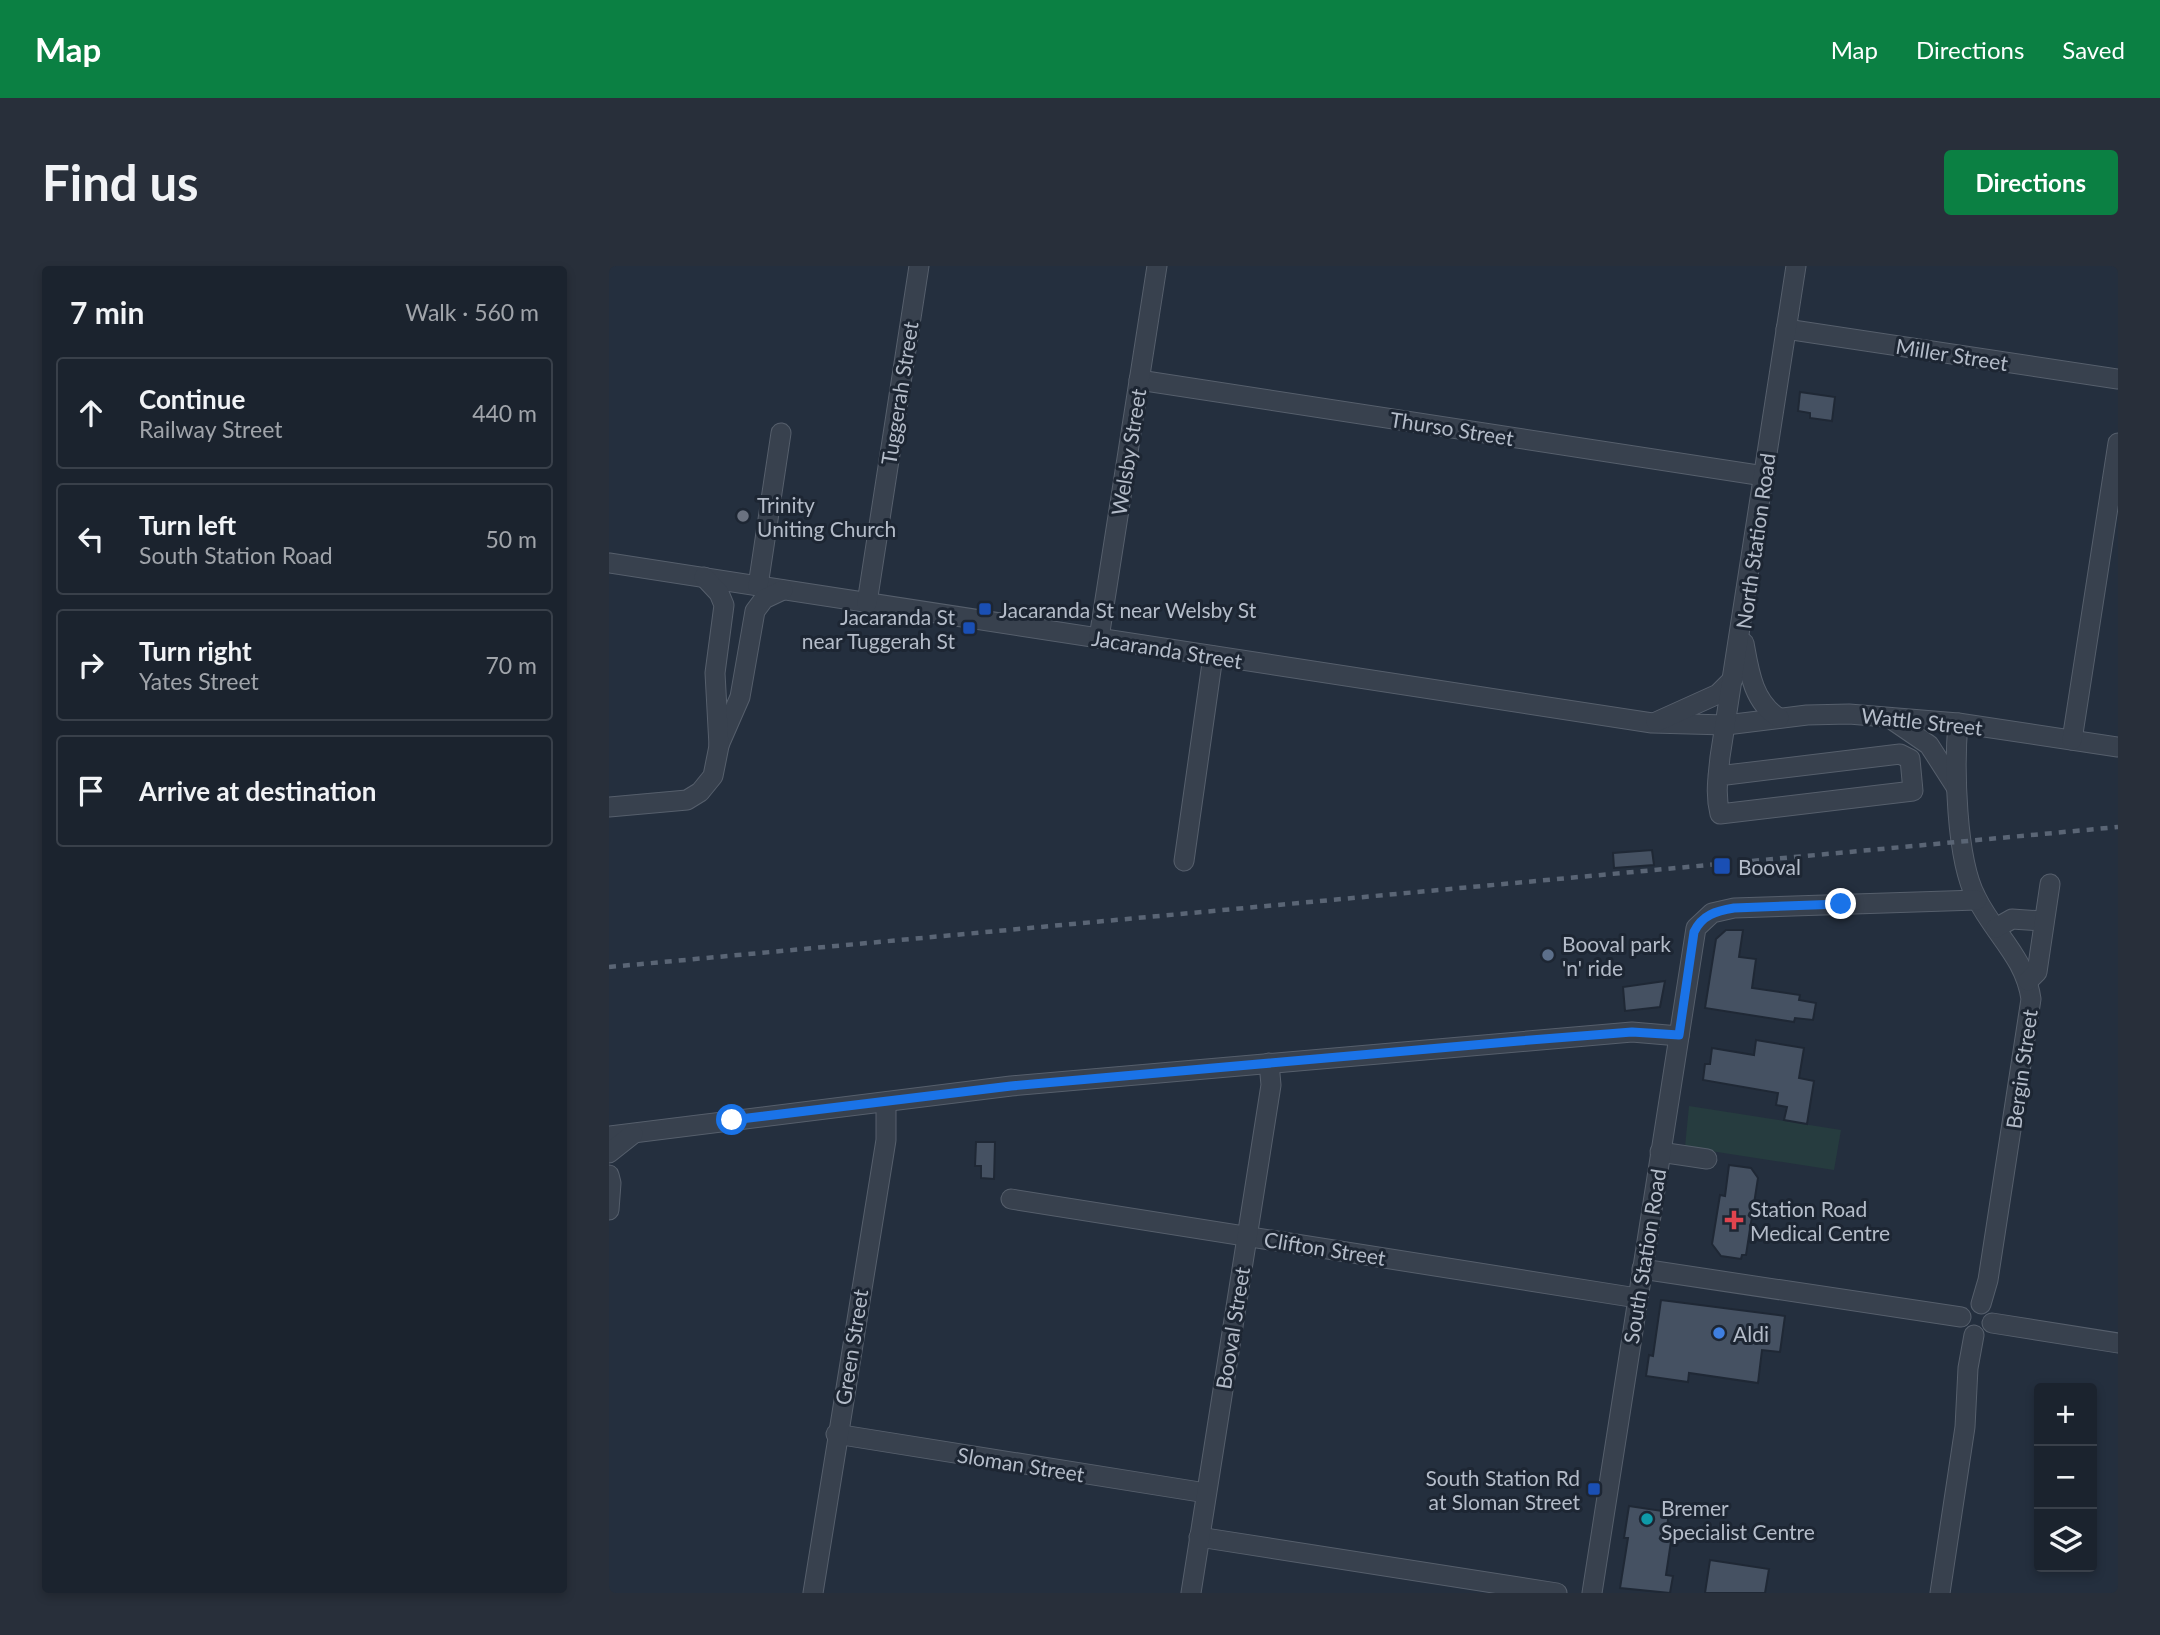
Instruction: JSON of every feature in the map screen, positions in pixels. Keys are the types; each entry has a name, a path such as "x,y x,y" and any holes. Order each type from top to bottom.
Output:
{"street":[{"name":"Tuggerah Street","path":"867,603 919,266"},
{"name":"Welsby Street","path":"1099,638 1157,266"},
{"name":"North Station Road","path":"1718,776 1900,754 1910,759 1913,791 1720,814 1715,797 1725,725 1742,628 1796,266"},
{"name":"Miller Street","path":"1786,329 2118,379"},
{"name":"Thurso Street","path":"1139,380 1764,476"},
{"path":"758,586 781,433"},
{"path":"2072,740 2118,443"},
{"name":"Jacaranda Street","path":"609,563 1652,723 1725,725"},
{"path":"704,577 719,593 725,605 715,673 719,746"},
{"path":"609,807 681,802 694,797 713,776 719,746 740,697 755,611 761,602 783,590"},
{"path":"1742,628 1755,686 1762,703 1779,718"},
{"path":"1184,862 1213,656"},
{"path":"1652,723 1718,694 1733,679"},
{"name":"Wattle Street","path":"1725,725 1779,718 1849,714 1958,723 2118,747"},
{"path":"1886,717 1920,736 1929,745 1958,791"},
{"name":"Bergin Street","path":"1958,723 1958,791 1965,867 1977,900 2019,959 2028,981 2031,999 1988,1280 1981,1304"},
{"path":"2028,981 2037,972 2050,884"},
{"name":"South Station Road","path":"1592,1593 1694,932 1701,920 1717,911 1734,908 1977,900"},
{"path":"1996,928 2012,919 2043,921"},
{"path":"609,1136 1011,1086 1632,1032 1679,1035"},
{"name":"Booval Street","path":"1191,1593 1271,1085 1269,1063"},
{"name":"Green Street","path":"813,1593 886,1140 886,1102"},
{"path":"609,1153 633,1133"},
{"path":"1660,1152 1707,1159"},
{"path":"609,1175 609,1210"},
{"name":"Clifton Street","path":"1011,1199 1637,1298"},
{"path":"1642,1269 1961,1317"},
{"path":"1961,1317 1968,1306 1981,1304 1990,1310 1993,1323"},
{"path":"1961,1317 1965,1329 1974,1335 1985,1333 1993,1323"},
{"path":"1993,1323 2118,1343"},
{"path":"1940,1593 1965,1427 1968,1368 1974,1335"},
{"name":"Sloman Street","path":"837,1434 1206,1493"},
{"path":"1199,1537 1557,1593"}],"green space":[{"path":"1689,1106 1841,1130 1834,1170 1685,1147"}],"building":[{"path":"1800,392 1835,397 1832,421 1810,418 1810,413 1798,411"},
{"path":"1652,850 1654,865 1614,868 1613,853"},
{"path":"1726,930 1743,930 1739,957 1756,959 1752,988 1800,995 1799,1000 1816,1003 1813,1020 1795,1018 1794,1022 1705,1008 1716,939"},
{"path":"1665,981 1660,1007 1625,1011 1623,987"},
{"path":"1756,1040 1804,1048 1799,1078 1814,1081 1807,1124 1784,1120 1787,1107 1776,1105 1778,1093 1703,1080 1705,1064 1710,1064 1712,1048 1754,1055"},
{"path":"976,1142 995,1142 994,1179 981,1178 981,1166 975,1166"},
{"name":"Station Road Medical Centre","path":"1729,1165 1751,1168 1758,1178 1746,1255 1742,1255 1741,1259 1721,1256 1712,1244 1720,1195 1725,1196"},
{"name":"Aldi","path":"1661,1300 1785,1316 1780,1352 1762,1350 1758,1383 1689,1373 1688,1382 1646,1376 1649,1355 1653,1356"},
{"path":"1629,1506 1669,1512 1667,1527 1673,1528 1666,1575 1673,1576 1670,1593 1620,1588 1628,1538 1624,1538"},
{"path":"1710,1560 1769,1569 1765,1593 1705,1593"}],"railway":[{"path":"609,967 2118,827"}],"place":[{"name":"Trinity Uniting Church","path":"743,516"},
{"name":"Jacaranda St near Welsby St","path":"985,609"},
{"name":"Jacaranda St near Tuggerah St","path":"969,628"},
{"name":"Booval","path":"1722,866"},
{"name":"Booval park 'n' ride","path":"1548,955"},
{"name":"Station Road Medical Centre","path":"1734,1220"},
{"name":"Aldi","path":"1719,1333"},
{"name":"South Station Rd at Sloman Street","path":"1594,1489"},
{"name":"Bremer Specialist Centre","path":"1647,1519"}],"route":[{"path":"732,1120 1011,1086 1632,1032 1679,1035 1694,932 1701,920 1717,911 1734,908 1841,904"}]}
